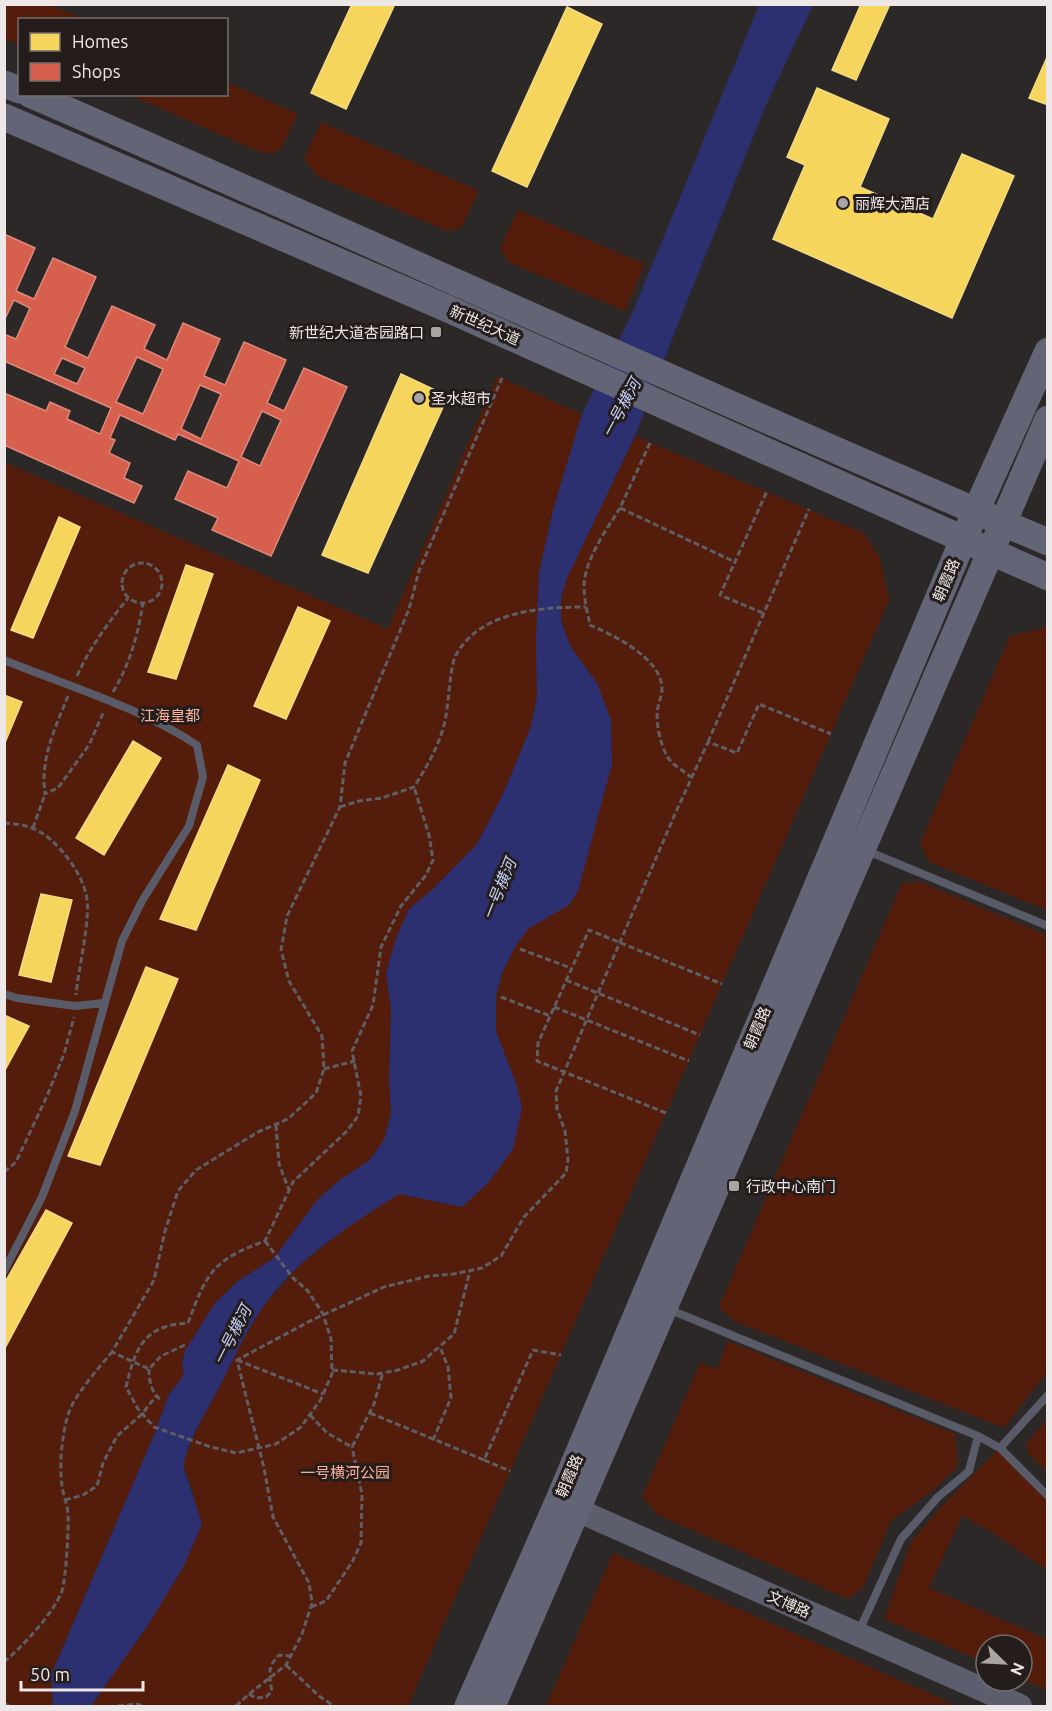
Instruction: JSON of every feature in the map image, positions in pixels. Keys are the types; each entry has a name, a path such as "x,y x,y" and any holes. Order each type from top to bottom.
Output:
{"main road":[{"name":"新世纪大道","path":"35,96 1002,523"},
{"name":"新世纪大道","path":"4,117 446,308 989,552"},
{"name":"朝霞路","path":"492,1707 568,1506 963,540 1047,351"},
{"name":"朝霞路","path":"468,1707 664,1308 1047,419"},
{"path":"1002,523 1047,542"},
{"path":"989,552 1047,577"}],"street":[{"name":"文博路","path":"568,1506 1020,1707"}],"lane":[{"path":"4,660 109,699 167,725 197,745 203,777 189,826 142,901 122,940 75,1111 42,1197 4,1272"},
{"path":"862,849 1047,926"},
{"path":"4,994 75,1006 104,1003"},
{"path":"664,1308 978,1436 1000,1448 1047,1496"},
{"path":"1000,1448 1047,1395"},
{"path":"858,1635 901,1539 938,1497 969,1471 978,1436"}],"path":[{"path":"4,1662 23,1646 62,1590 68,1512 62,1485 63,1443 69,1411 92,1376 112,1352 154,1280 165,1231 178,1191 196,1170 258,1132 288,1119 316,1093 324,1069 322,1036 290,981 280,950 287,916 340,807 345,763 409,609 419,571 502,378"},
{"path":"650,442 620,508 600,539 585,577 586,607 590,624 616,636 639,651 657,673 662,688 657,709 661,740 667,758 692,777"},
{"path":"763,613 720,595 767,492"},
{"path":"620,508 735,562"},
{"path":"237,1360 323,1314 384,1287 429,1276 482,1268 501,1256 524,1217 566,1173 568,1160 565,1131 557,1109 556,1091 808,509"},
{"path":"148,563 154,567 161,578 162,585 156,597 143,603 128,598 122,586 124,573 134,564 148,563"},
{"path":"340,807 414,788 431,759 444,725 454,659 468,638 512,614 534,610 586,607"},
{"path":"708,742 737,753 759,704 831,734"},
{"path":"265,1240 293,1278 308,1291 323,1314 331,1339 332,1370 323,1394 301,1427 276,1444 260,1449 237,1453 154,1427 142,1414 126,1387 132,1361 144,1338 164,1327 188,1323 205,1280 237,1251 265,1240 293,1182 347,1131 358,1116 361,1096 352,1051 373,1005 381,947 401,906 426,875 433,860 429,836 414,788"},
{"path":"4,823 33,828 45,794"},
{"path":"666,1113 537,1060 538,1043 589,930 722,984"},
{"path":"520,949 571,968"},
{"path":"566,980 700,1035"},
{"path":"501,998 550,1016"},
{"path":"554,1007 689,1061"},
{"path":"324,1069 355,1061"},
{"path":"276,1125 279,1164 289,1190"},
{"path":"332,1370 383,1372 398,1370 423,1361 454,1334 470,1270"},
{"path":"162,1401 149,1384 149,1369 161,1356 185,1345"},
{"path":"433,1440 452,1398 448,1367 440,1347"},
{"path":"484,1460 532,1350 561,1354"},
{"path":"112,1352 149,1369"},
{"path":"237,1360 323,1394"},
{"path":"236,1707 286,1665 302,1634 312,1603 309,1583 273,1517 260,1449 237,1360"},
{"path":"311,1607 326,1601 362,1543 362,1494 352,1447 370,1413 383,1372"},
{"path":"65,1500 83,1495 97,1486 103,1463 117,1436 142,1414 156,1396"},
{"path":"370,1413 510,1471"},
{"path":"310,1415 327,1432 352,1447"},
{"path":"249,1694 256,1698 266,1697 272,1691 271,1663 279,1655 291,1656"},
{"path":"286,1665 334,1707"},
{"path":"4,1703 9,1707"},
{"path":"118,1707 136,1704 144,1707"}],"green space":[{"path":"5,4 50,5 82,18 18,18 18,44 5,38"},
{"path":"228,82 298,114 281,149 273,153 262,153 132,96 228,96"},
{"path":"321,122 479,191 461,228 447,231 317,176 304,159"},
{"path":"518,210 645,264 625,311 508,262 500,248"},
{"name":"江海皇都","path":"497,376 582,414 553,510 538,617 537,697 531,726 504,792 477,844 434,888 409,909 386,973 391,1008 389,1080 391,1113 384,1140 370,1160 341,1179 318,1199 274,1258 238,1281 215,1303 185,1351 182,1362 184,1372 181,1380 169,1394 154,1435 51,1675 53,1706 4,1706 4,462 388,629"},
{"name":"一号横河公园","path":"635,436 864,533 880,558 889,600 408,1706 91,1706 148,1625 194,1494 184,1468 184,1460 197,1429 245,1335 265,1304 299,1266 347,1227 399,1194 462,1207 516,1083 496,1031 495,1005 502,976 513,949 529,928 544,918 597,683 571,646 566,634 561,609 563,595 567,578"},
{"path":"1048,627 1047,910 929,862 920,843 1010,636"},
{"path":"920,882 1047,935 1047,1372 1004,1428 734,1321 719,1307 902,883"},
{"path":"728,1341 955,1434 958,1466 935,1489 891,1521 863,1588 848,1599 658,1515 642,1497 700,1363 717,1369"},
{"path":"1047,1419 1047,1473 1028,1453 1027,1443"},
{"path":"1000,1448 1047,1496 1047,1570 993,1533 962,1516 929,1588 1033,1633 974,1633 974,1658 884,1619 911,1542 944,1504"},
{"path":"613,1553 958,1706 546,1706"},
{"path":"1034,1633 1047,1639 1047,1690 1034,1684"}],"water":[{"name":"一号横河","path":"759,5 813,5 766,105 635,436 567,578 561,598 561,621 571,648 597,683 611,720 612,764 578,891 569,905 528,929 515,947 502,973 496,996 496,1031 516,1083 522,1108 513,1149 489,1182 462,1207 399,1194 326,1243 293,1271 279,1287 251,1326 195,1431 188,1450 184,1468 202,1524 183,1568 148,1625 91,1706 53,1706 51,1675 154,1435 169,1394 184,1372 182,1363 185,1351 215,1303 238,1281 274,1258 318,1199 341,1179 370,1160 384,1140 391,1113 389,1080 391,1008 386,973 396,938 409,909 434,888 477,844 504,792 531,726 537,697 536,639 539,572 553,510 582,414 632,314"}],"building: Homes":[{"path":"352,4 395,4 346,109 311,93"},
{"path":"861,4 890,4 856,80 832,70"},
{"path":"567,7 602,24 527,187 492,171"},
{"path":"1048,55 1048,105 1029,98"},
{"name":"丽辉大酒店","path":"817,88 889,119 860,187 933,219 962,154 1014,176 952,318 773,239 805,165 787,157"},
{"path":"401,374 448,396 368,573 322,555"},
{"path":"59,517 80,527 33,638 11,630"},
{"path":"186,565 213,574 176,679 148,672"},
{"path":"298,607 330,621 286,719 254,706"},
{"path":"4,695 22,702 4,745"},
{"path":"133,741 161,758 104,855 76,838"},
{"path":"228,765 260,780 196,930 160,919"},
{"path":"41,894 72,900 51,982 19,975"},
{"path":"146,967 178,979 100,1165 68,1156"},
{"path":"4,1015 29,1026 4,1072"},
{"path":"46,1210 72,1223 4,1350 4,1284"}],"building: Shops":[{"path":"4,234 35,248 16,291 34,299 53,258 96,277 65,347 88,358 112,306 155,325 144,349 167,360 183,323 220,339 204,376 225,385 244,342 286,360 267,403 284,411 304,368 347,387 271,556 212,530 218,518 175,499 188,471 227,488 239,461 178,434 175,440 120,415 110,438 115,440 109,453 130,463 124,478 142,486 134,503 4,445 4,393 46,411 50,402 70,411 67,419 100,434 111,408 4,361 4,334 16,339 30,308 14,300 4,321","holes":["137,357 163,369 143,414 116,402","62,358 85,368 77,384 54,374","200,385 221,394 201,439 181,429","262,411 281,420 260,466 241,457"]}],"place":[{"name":"丽辉大酒店","path":"843,203"},
{"name":"新世纪大道杏园路口","path":"436,332"},
{"name":"圣水超市","path":"419,398"},
{"name":"行政中心南门","path":"734,1186"}]}
